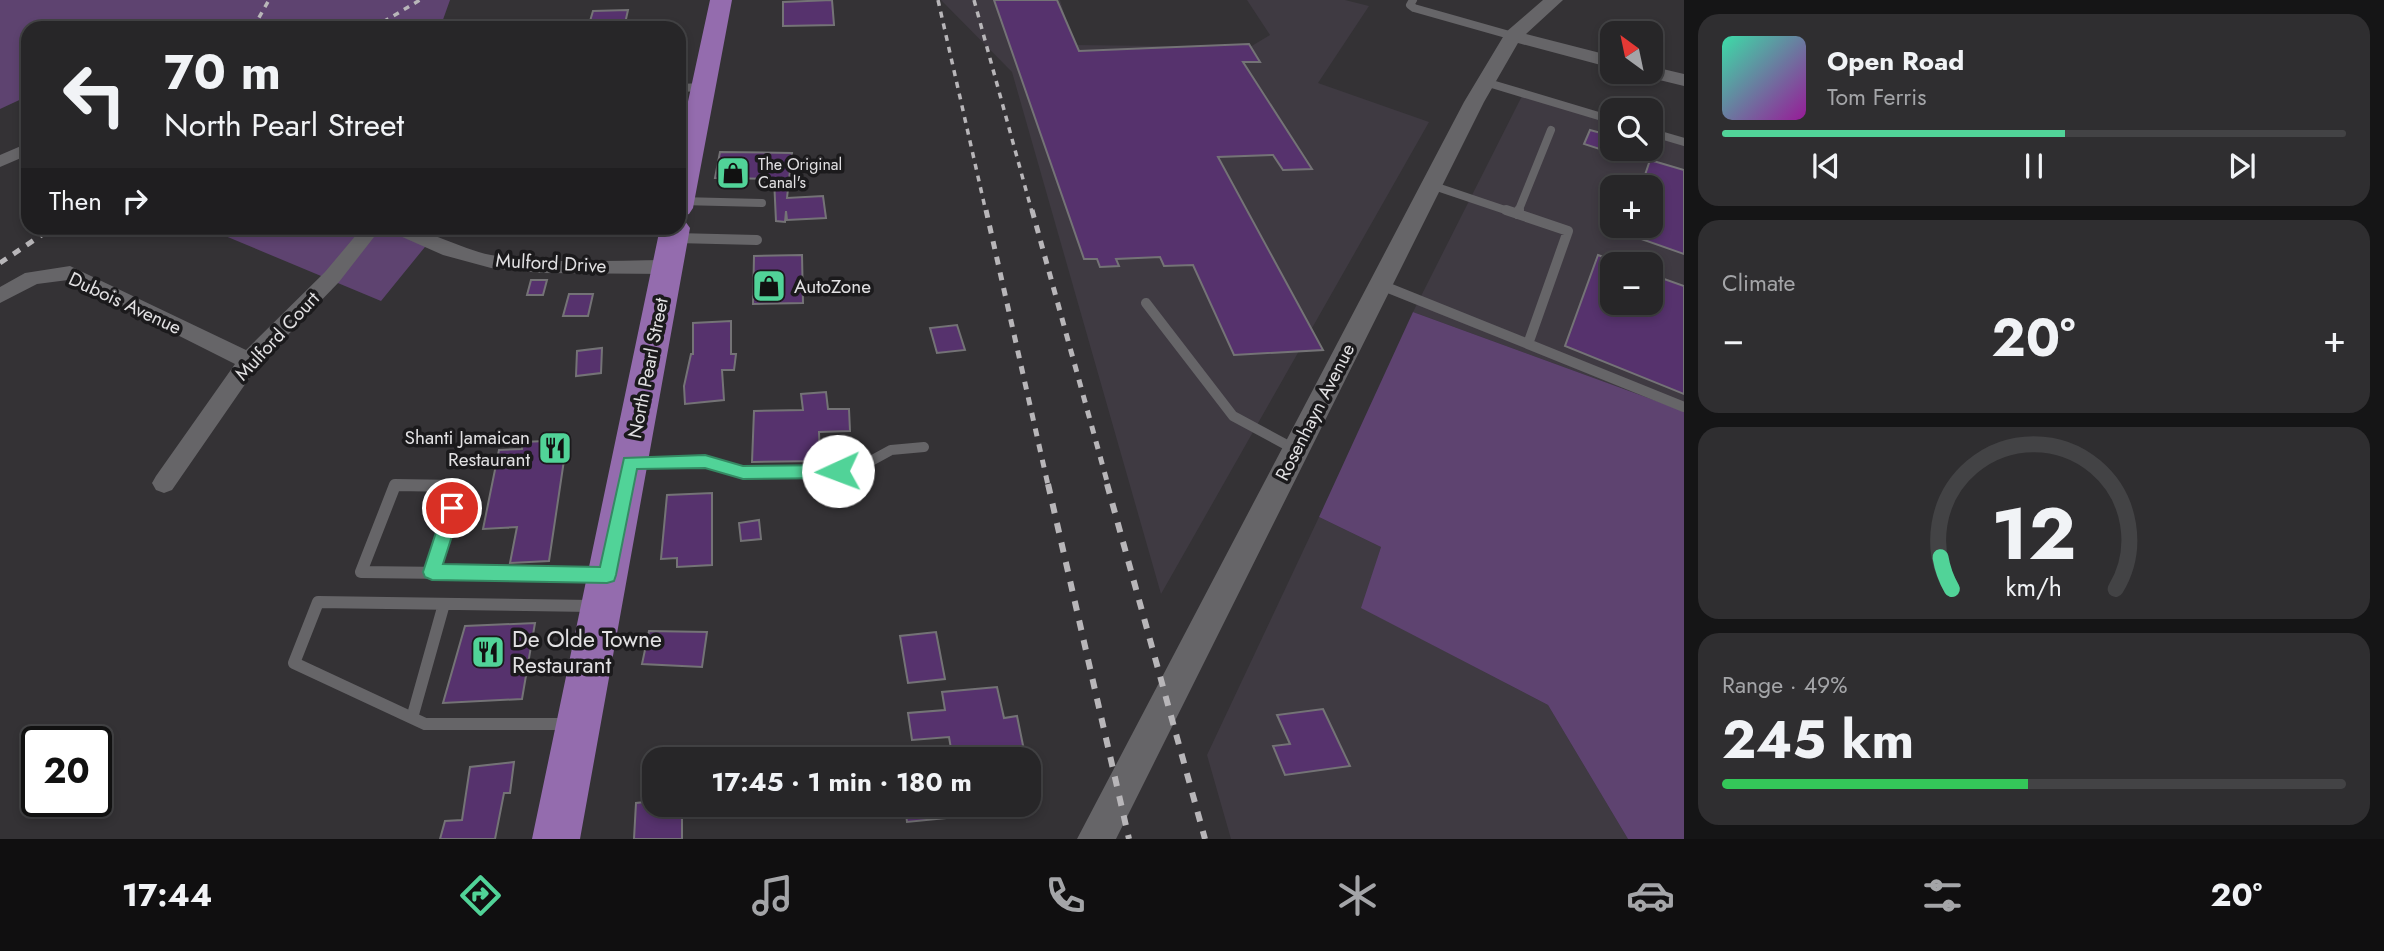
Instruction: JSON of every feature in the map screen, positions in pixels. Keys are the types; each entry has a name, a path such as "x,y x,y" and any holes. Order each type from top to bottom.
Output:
{"main road":[{"name":"North Pearl Street","path":"686,149 690,130 691,88 720,0"},
{"name":"North Pearl Street","path":"556,839 674,235"}],"street":[{"name":"Rosenhayn Avenue","path":"1096,839 1485,82 1513,36 1554,0"},
{"path":"1513,36 1600,58"},
{"path":"1663,75 1684,80"},
{"path":"0,162 21,152"},
{"name":"Mulford Court","path":"164,483 249,361 332,277 366,235"},
{"name":"Mulford Drive","path":"415,235 466,256 525,266 647,235"},
{"name":"Dubois Avenue","path":"0,296 32,278 70,273 249,361"}],"lane":[{"path":"1413,0 1410,5 1414,8 1513,36"},
{"path":"1485,82 1600,116"},
{"path":"1517,214 1551,130"},
{"path":"1663,136 1684,142"},
{"path":"1431,185 1568,231 1528,344"},
{"path":"686,225 762,203"},
{"path":"686,230 757,240"},
{"path":"1381,285 1684,407"},
{"path":"1146,303 1233,416 1296,450"},
{"path":"630,462 705,461 743,472 838,471 858,468 891,450 924,447"},
{"path":"432,572 459,486 395,485 361,572 432,572 605,590"},
{"path":"579,724 425,724 294,663 318,602 444,604 605,590"},
{"path":"412,718 444,604"}],"shaded area":[{"path":"0,0 450,0 442,21 21,21 21,99 0,109"},
{"path":"941,0 1060,0 1074,45 1250,47 1270,35 1247,0 1345,0 1369,6 1318,83 1429,122 1161,594 1012,72"},
{"path":"1522,96 1600,119 1600,161 1663,161 1663,139 1684,145 1684,411 1413,312"},
{"path":"223,235 414,235 429,242 381,301"},
{"path":"1413,312 1684,411 1684,839 1628,839 1548,705 1361,608 1381,547 1319,517"},
{"path":"1319,517 1381,547 1362,608 1548,705 1628,839 1231,839 1207,755"}],"building":[{"path":"832,0 834,25 783,26 783,2"},
{"path":"994,0 1057,0 1079,51 1249,44 1260,62 1243,62 1312,169 1283,170 1273,155 1218,157 1323,350 1234,355 1193,265 1164,266 1160,257 1116,259 1119,266 1100,267 1097,259 1084,259"},
{"path":"628,10 626,21 590,21 593,11"},
{"path":"1590,130 1600,133 1600,149 1584,144"},
{"path":"720,152 792,153 787,198 823,196 826,218 787,220 786,211 785,222 776,221 774,179 715,178"},
{"path":"1650,161 1684,170 1684,254 1638,238 1663,238 1663,175 1645,175"},
{"path":"802,255 803,303 753,304 754,256"},
{"path":"1598,255 1600,315 1663,315 1663,279 1684,286 1684,394 1565,346"},
{"path":"531,280 547,280 543,295 527,295"},
{"path":"569,294 593,294 588,316 563,316"},
{"path":"731,321 731,354 736,354 734,370 722,370 724,400 685,404 684,386 693,354 693,323"},
{"path":"957,325 965,350 937,353 930,328"},
{"path":"602,348 601,373 576,376 577,351"},
{"path":"826,392 828,409 849,409 850,431 819,432 820,461 752,462 754,411 803,410 801,394"},
{"path":"567,440 549,561 510,563 517,527 483,529 499,450 522,449 523,442"},
{"path":"712,493 712,565 677,567 677,558 661,559 667,495"},
{"path":"759,520 761,539 741,541 739,523"},
{"path":"535,623 522,699 443,703 465,626"},
{"path":"649,631 707,632 702,667 642,664"},
{"path":"936,632 945,679 908,683 900,636"},
{"path":"997,687 1004,718 1017,716 1023,747 951,747 949,737 912,740 908,713 945,710 942,692"},
{"path":"1323,709 1350,766 1285,775 1273,746 1290,744 1277,715"},
{"path":"514,762 510,793 504,793 495,839 440,839 445,821 462,820 470,767"},
{"path":"642,802 642,817 682,817 682,839 634,839 636,803"},
{"path":"906,817 956,817 907,822"}],"railway":[{"path":"257,21 269,0"},
{"path":"385,21 420,0"},
{"path":"938,0 986,212"},
{"path":"974,0 1032,212"},
{"path":"986,210 1048,485"},
{"path":"1032,210 1108,485"},
{"path":"0,263 42,235"},
{"path":"1048,484 1129,839"},
{"path":"1107,484 1205,839"}],"place":[{"name":"The Original Canal's","path":"733,173"},
{"name":"AutoZone","path":"769,286"},
{"name":"Shanti Jamaican Restaurant","path":"555,448"},
{"name":"De Olde Towne Restaurant","path":"488,652"}],"route":[{"path":"452,508 432,572 607,575 630,462 705,461 743,472 838,471"}]}
